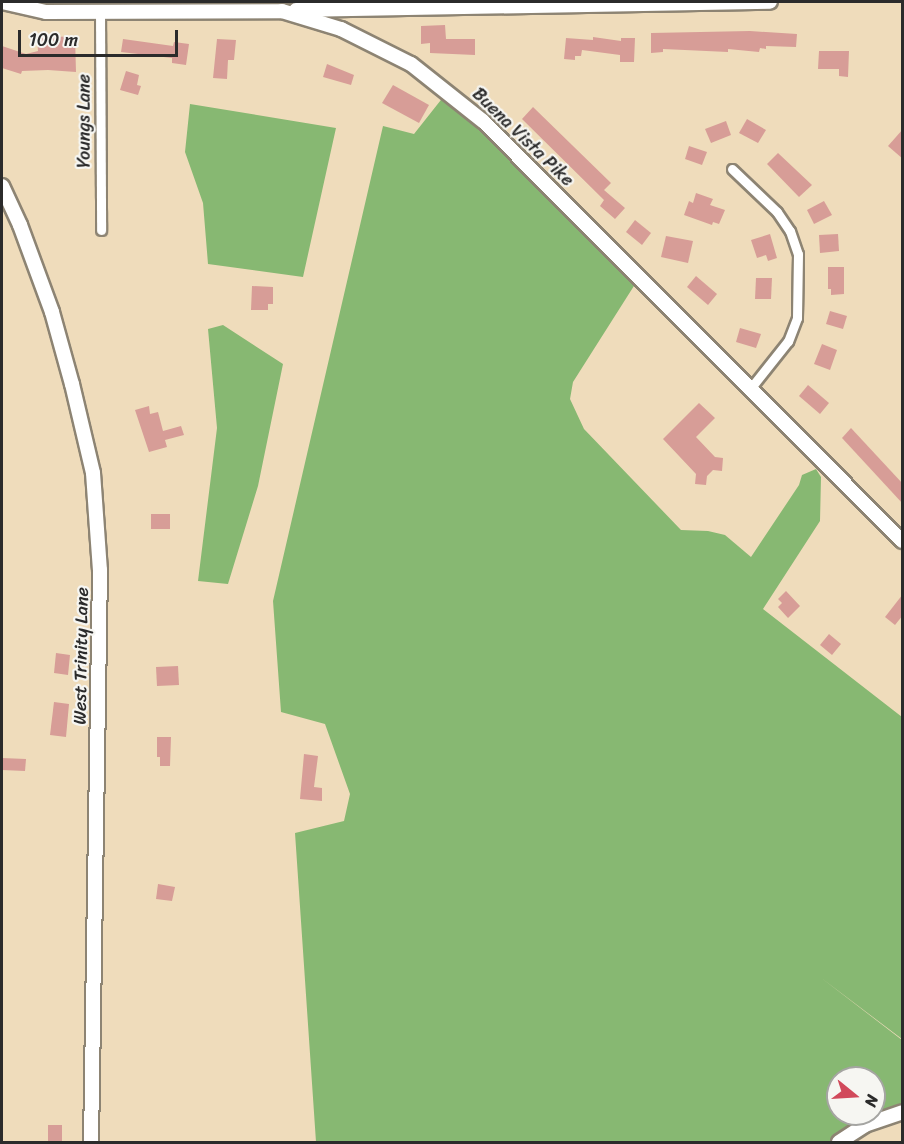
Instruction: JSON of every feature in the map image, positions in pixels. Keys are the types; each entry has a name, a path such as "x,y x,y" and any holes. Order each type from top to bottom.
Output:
{"main road":[{"name":"Buena Vista Pike","path":"2,2 46,12 282,11 341,28 411,64 483,121 903,541"},
{"path":"282,11 770,2"},
{"name":"West Trinity Lane","path":"2,186 20,225 52,312 93,473 100,570 91,1143"},
{"path":"839,1143 866,1125 903,1112"}],"street":[{"name":"Youngs Lane","path":"100,12 101,230"},
{"path":"732,169 777,212 790,231 798,254 797,318 788,342 750,389"}],"green space":[{"path":"448,91 639,278 573,382 570,399 584,429 681,530 708,531 725,535 751,557 799,485 802,475 816,469 821,477 820,521 763,609 902,717 902,1039 820,977 902,1040 902,1112 886,1119 886,1066 826,1066 826,1126 868,1126 858,1130 853,1142 316,1142 295,833 344,821 350,794 325,724 281,712 273,601 383,126 414,134"},
{"path":"190,104 336,128 303,277 208,264 203,203 185,152"},
{"path":"223,325 283,364 258,486 228,584 198,581 217,428 208,329"}],"building":[{"path":"445,25 446,39 475,39 475,55 430,53 430,43 421,44 421,26"},
{"path":"750,31 797,34 796,47 766,46 766,49 760,48 759,52 728,49 728,52 663,49 663,52 651,53 651,33"},
{"path":"75,36 76,72 48,70 22,71 21,74 2,68 2,46 26,54 38,51 37,38"},
{"path":"593,37 621,41 621,38 635,38 634,62 620,62 620,55 582,50 581,56 575,56 575,60 564,59 566,38 593,40"},
{"path":"123,39 173,46 174,42 189,44 186,65 172,63 172,58 121,52"},
{"path":"217,39 236,40 234,60 228,60 227,79 213,78"},
{"path":"819,51 849,51 848,77 839,76 839,69 818,69"},
{"path":"327,64 354,75 351,85 323,77"},
{"path":"126,71 139,75 137,85 141,86 138,95 120,90"},
{"path":"393,85 429,105 419,123 382,103"},
{"path":"533,107 611,183 604,190 625,208 615,219 600,206 604,200 522,119"},
{"path":"747,119 766,130 758,143 739,133"},
{"path":"726,121 731,135 711,143 705,129"},
{"path":"903,129 903,159 888,146"},
{"path":"689,146 707,152 702,165 685,159"},
{"path":"778,153 812,185 799,197 767,164"},
{"path":"696,193 713,199 710,205 725,210 719,224 713,222 712,225 684,215 689,201 693,203"},
{"path":"824,201 832,215 814,224 807,210"},
{"path":"635,220 651,233 642,245 626,232"},
{"path":"770,234 777,258 768,261 766,255 757,258 751,240"},
{"path":"838,234 839,251 820,253 819,235"},
{"path":"666,236 693,241 688,263 661,257"},
{"path":"828,267 844,267 844,294 831,295 831,289 828,289"},
{"path":"696,276 717,294 708,305 687,287"},
{"path":"756,278 772,278 771,299 755,299"},
{"path":"252,286 273,287 273,304 268,304 268,310 251,310"},
{"path":"830,311 847,316 843,329 826,324"},
{"path":"740,328 761,334 756,348 736,342"},
{"path":"822,344 837,350 830,370 814,364"},
{"path":"808,385 829,403 820,414 799,396"},
{"path":"699,403 715,418 696,437 715,457 723,458 722,471 713,470 707,476 706,485 695,484 696,474 663,439"},
{"path":"149,406 150,414 158,412 163,431 181,426 184,435 165,440 167,447 149,452 135,410"},
{"path":"851,428 903,484 903,504 842,438"},
{"path":"151,514 170,514 170,529 151,529"},
{"path":"786,591 800,606 788,618 778,607 782,603 778,599"},
{"path":"903,594 903,615 895,625 885,617"},
{"path":"829,634 841,644 832,655 820,645"},
{"path":"56,653 70,655 68,675 54,673"},
{"path":"178,666 179,685 157,686 156,667"},
{"path":"54,702 69,704 66,737 50,735"},
{"path":"157,737 171,737 170,766 160,766 160,757 157,757"},
{"path":"304,754 318,756 314,787 322,788 322,801 300,799"},
{"path":"2,758 26,759 25,771 2,770"},
{"path":"158,884 175,887 172,901 156,899"},
{"path":"48,1125 62,1125 62,1142 48,1141"}]}
